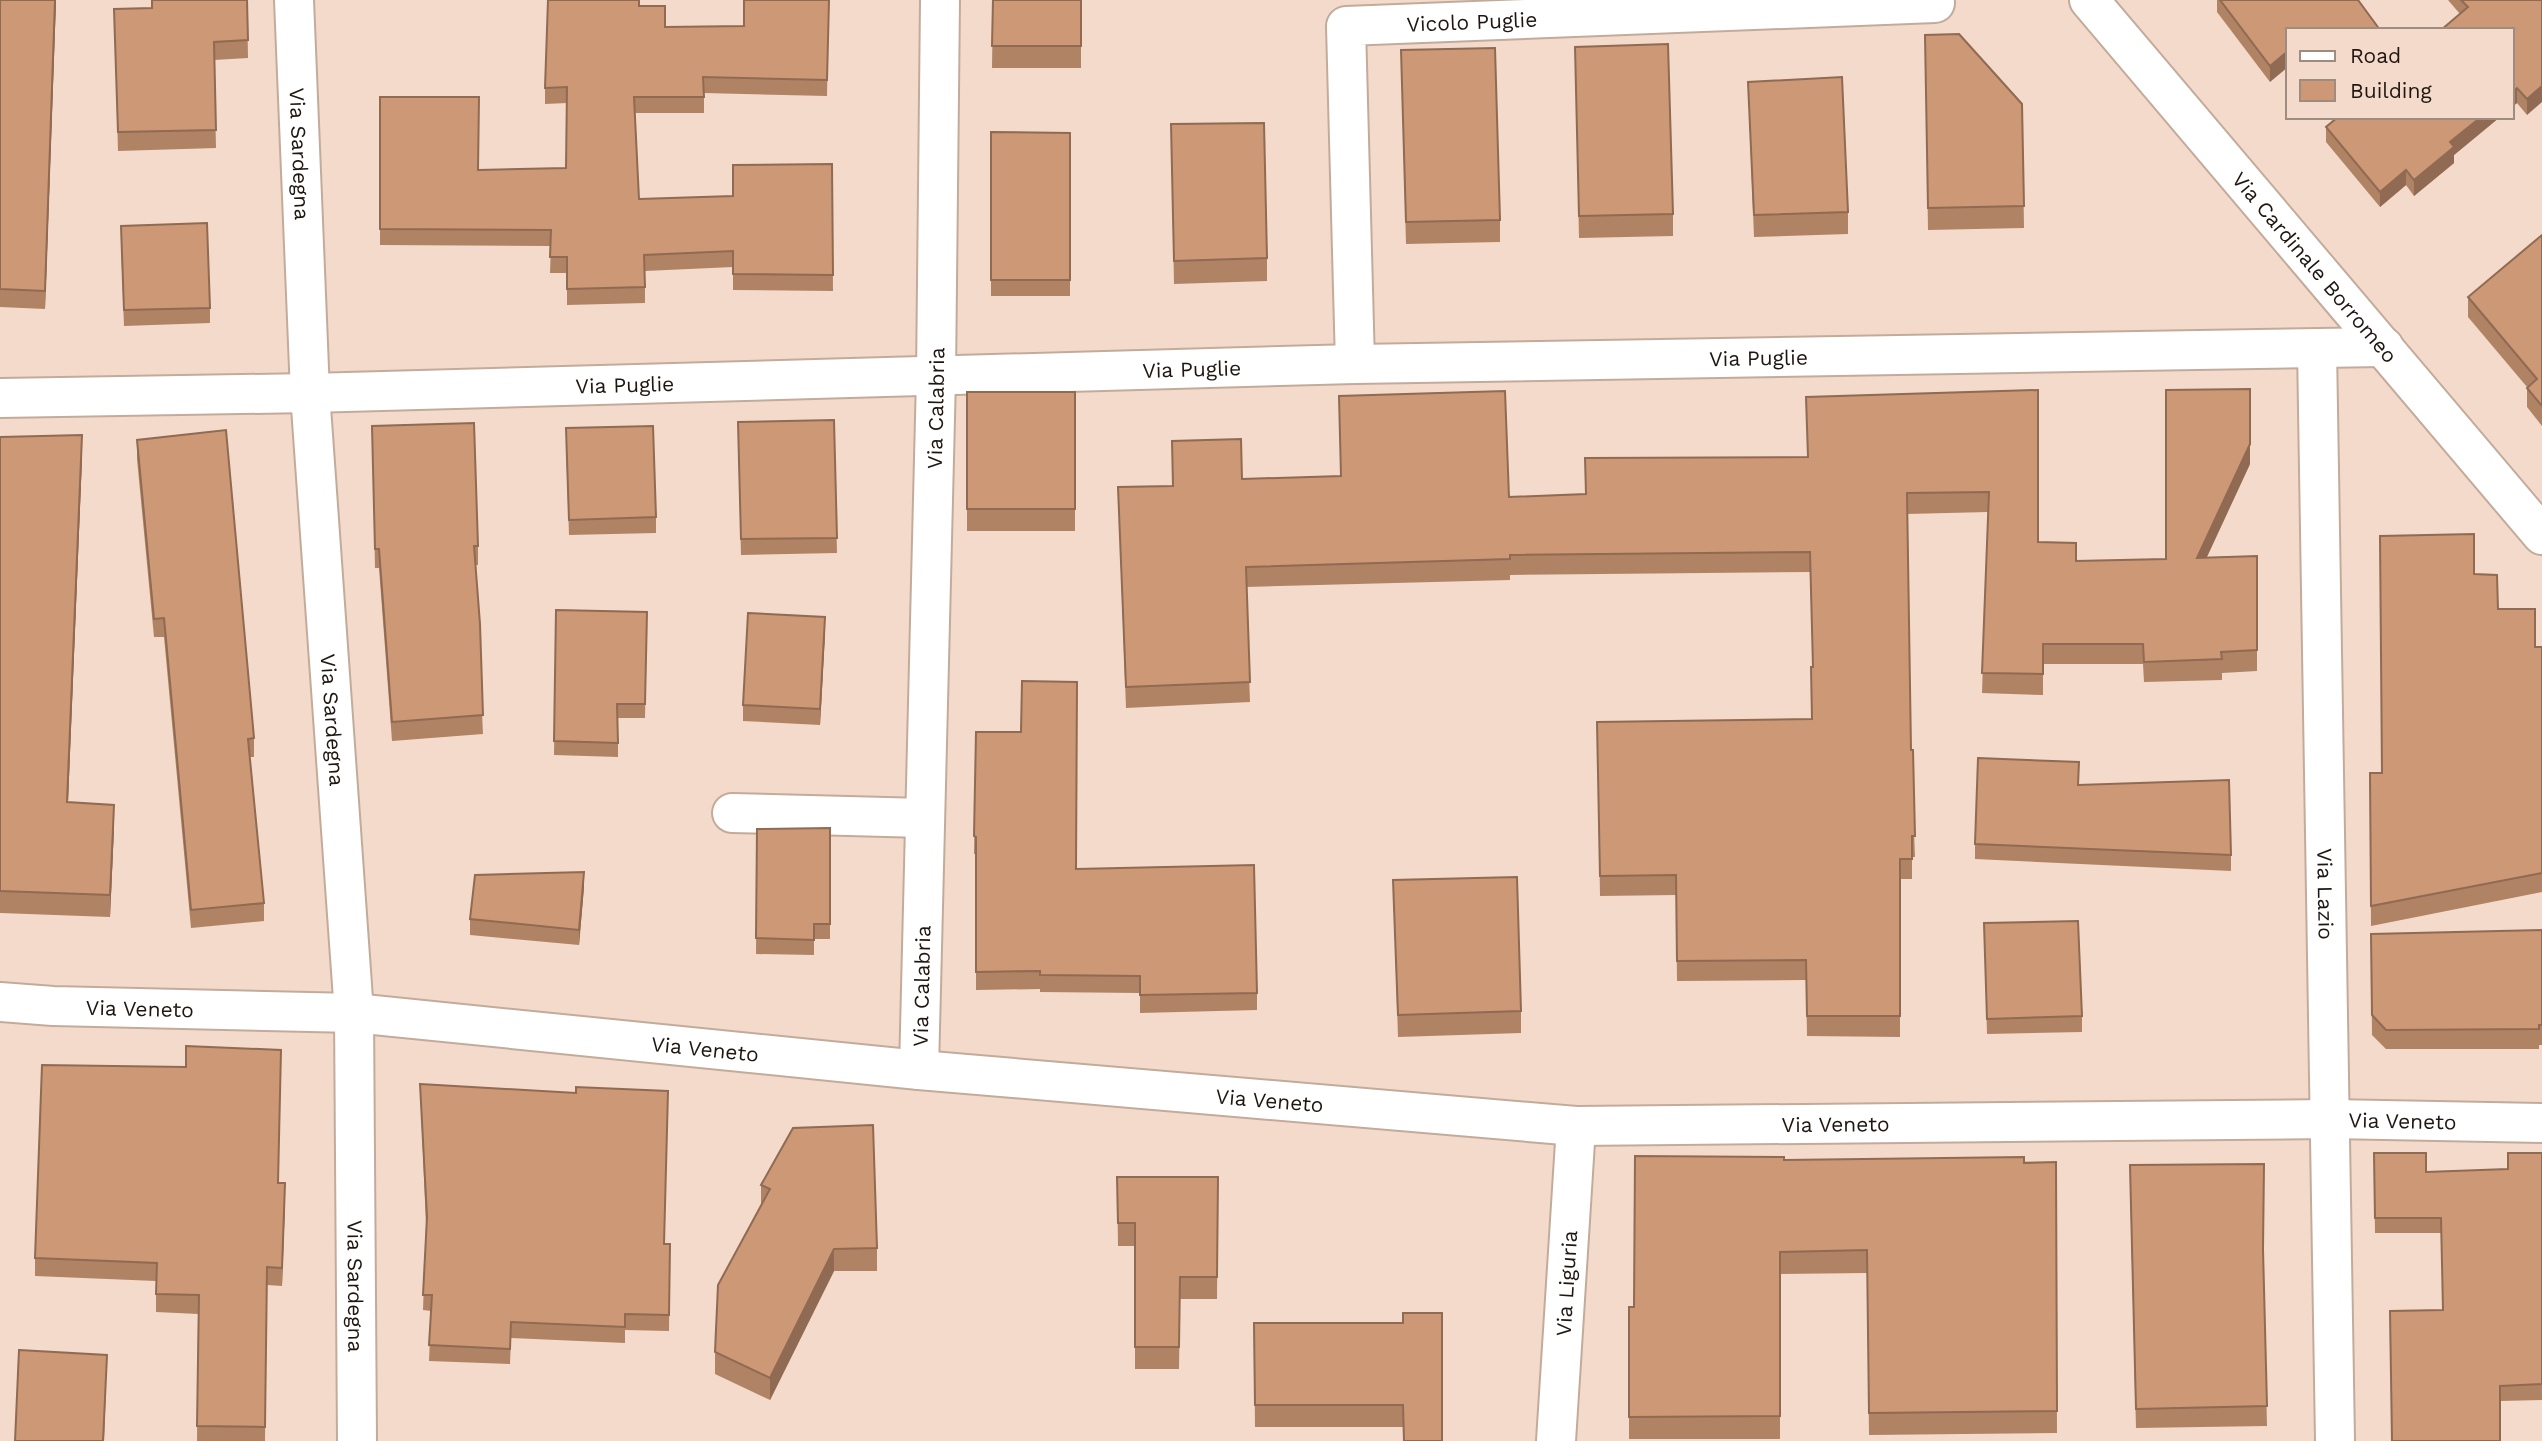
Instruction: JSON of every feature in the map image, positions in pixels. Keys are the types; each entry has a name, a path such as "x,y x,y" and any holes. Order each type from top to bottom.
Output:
{"street":[{"name":"Via Sardegna","path":"294,0 310,393 354,1013 357,1441"},
{"name":"Via Calabria","path":"919,1070 936,377 940,0"},
{"name":"Via Cardinale Borromeo","path":"2089,0 2542,535"},
{"name":"Vicolo Puglie","path":"1355,365 1346,26 1935,3"},
{"name":"Via Puglie","path":"0,398 310,393 1355,365 2384,347"},
{"name":"Via Lazio","path":"2317,348 2332,1119 2335,1441"},
{"path":"732,813 924,818"},
{"name":"Via Veneto","path":"0,1002 53,1006 354,1013 919,1070 1576,1126 2332,1119 2542,1123"},
{"name":"Via Liguria","path":"1556,1441 1576,1126"}],"building":[{"path":"0,0 55,0 45,291 0,289"},
{"path":"152,0 247,0 248,40 214,42 216,130 118,132 114,9 152,8"},
{"path":"548,0 639,0 639,6 665,6 665,27 744,26 744,0 829,0 827,80 703,77 704,97 634,97 639,199 733,196 733,165 832,164 833,275 733,274 733,251 644,255 645,287 567,289 567,257 550,257 551,230 380,229 380,97 479,97 478,170 566,168 567,87 545,88"},
{"path":"993,0 1081,0 1081,46 992,46"},
{"path":"2220,0 2358,0 2379,28 2286,28 2286,53 2270,66"},
{"path":"2461,0 2542,0 2542,86 2527,99 2517,88 2514,90 2514,28 2443,28 2468,7"},
{"path":"1959,34 2022,104 2024,206 1928,208 1925,35"},
{"path":"1668,44 1673,214 1579,216 1575,47"},
{"path":"1495,48 1500,220 1406,222 1401,50"},
{"path":"1842,77 1848,212 1754,215 1748,82"},
{"path":"2336,119 2479,119 2450,142 2454,147 2414,180 2406,170 2380,192 2326,127"},
{"path":"1264,123 1267,258 1174,261 1171,124"},
{"path":"991,132 1070,133 1070,280 991,280"},
{"path":"207,223 210,308 124,310 121,226"},
{"path":"2542,235 2542,406 2527,388 2537,379 2468,297"},
{"path":"2250,389 2250,444 2197,558 2257,556 2257,650 2221,652 2222,659 2144,662 2143,644 2043,644 2043,674 1982,673 1989,492 1907,493 1915,836 1912,836 1912,859 1900,859 1900,1016 1807,1016 1806,960 1677,961 1676,875 1600,876 1597,722 1812,719 1810,552 1510,555 1510,559 1246,567 1250,682 1126,687 1118,487 1173,486 1172,441 1241,439 1242,479 1341,476 1339,396 1505,391 1509,497 1586,494 1585,458 1808,457 1806,397 2038,390 2038,542 2076,543 2076,561 2166,559 2166,390"},
{"path":"967,392 1075,392 1075,509 967,509"},
{"path":"834,420 837,538 741,539 738,422"},
{"path":"474,423 478,546 474,546 483,715 392,722 379,549 375,549 372,426"},
{"path":"653,426 656,517 569,520 566,428"},
{"path":"226,430 254,738 248,739 264,903 191,910 164,618 154,619 137,440"},
{"path":"82,435 67,802 114,805 110,895 0,891 0,437"},
{"path":"2474,534 2474,574 2497,575 2498,609 2535,609 2535,647 2542,647 2542,873 2371,906 2370,773 2382,773 2380,536"},
{"path":"556,610 647,612 645,704 617,704 618,743 554,741"},
{"path":"748,613 825,617 820,709 743,705"},
{"path":"1022,681 1077,682 1076,869 1254,865 1257,993 1140,995 1140,976 1040,975 1040,971 976,972 976,732 1021,732"},
{"path":"1978,758 2079,762 2078,785 2229,780 2231,855 1975,844"},
{"path":"830,828 830,924 814,924 814,940 756,938 757,829"},
{"path":"584,872 579,930 470,919 475,875"},
{"path":"1517,877 1521,1011 1398,1015 1393,880"},
{"path":"2078,921 2082,1016 1987,1019 1984,923"},
{"path":"2542,930 2542,1025 2539,1025 2539,1029 2386,1030 2372,1015 2371,934"},
{"path":"186,1046 281,1050 278,1183 285,1183 282,1268 267,1267 265,1427 197,1426 199,1295 156,1294 157,1263 35,1258 42,1065 186,1067"},
{"path":"420,1084 576,1093 576,1087 668,1091 664,1244 670,1244 669,1315 625,1314 625,1327 511,1322 510,1349 429,1345 432,1295 423,1295 427,1217"},
{"path":"873,1125 877,1248 834,1249 770,1378 715,1352 718,1285 770,1189 761,1185 793,1128"},
{"path":"2374,1153 2426,1153 2426,1172 2508,1169 2508,1153 2542,1153 2542,1384 2500,1386 2500,1441 2392,1441 2390,1311 2443,1310 2441,1218 2375,1218"},
{"path":"1635,1156 1784,1157 1784,1160 2024,1157 2024,1163 2056,1162 2057,1411 1869,1413 1867,1250 1780,1252 1780,1416 1629,1417 1629,1307 1634,1307"},
{"path":"2264,1164 2267,1406 2136,1409 2130,1165"},
{"path":"1117,1177 1218,1177 1217,1277 1180,1277 1179,1347 1135,1347 1135,1223 1118,1223"},
{"path":"1403,1313 1442,1313 1442,1441 1404,1441 1403,1405 1255,1405 1254,1323 1403,1323"},
{"path":"19,1350 107,1355 103,1441 15,1441"}]}
